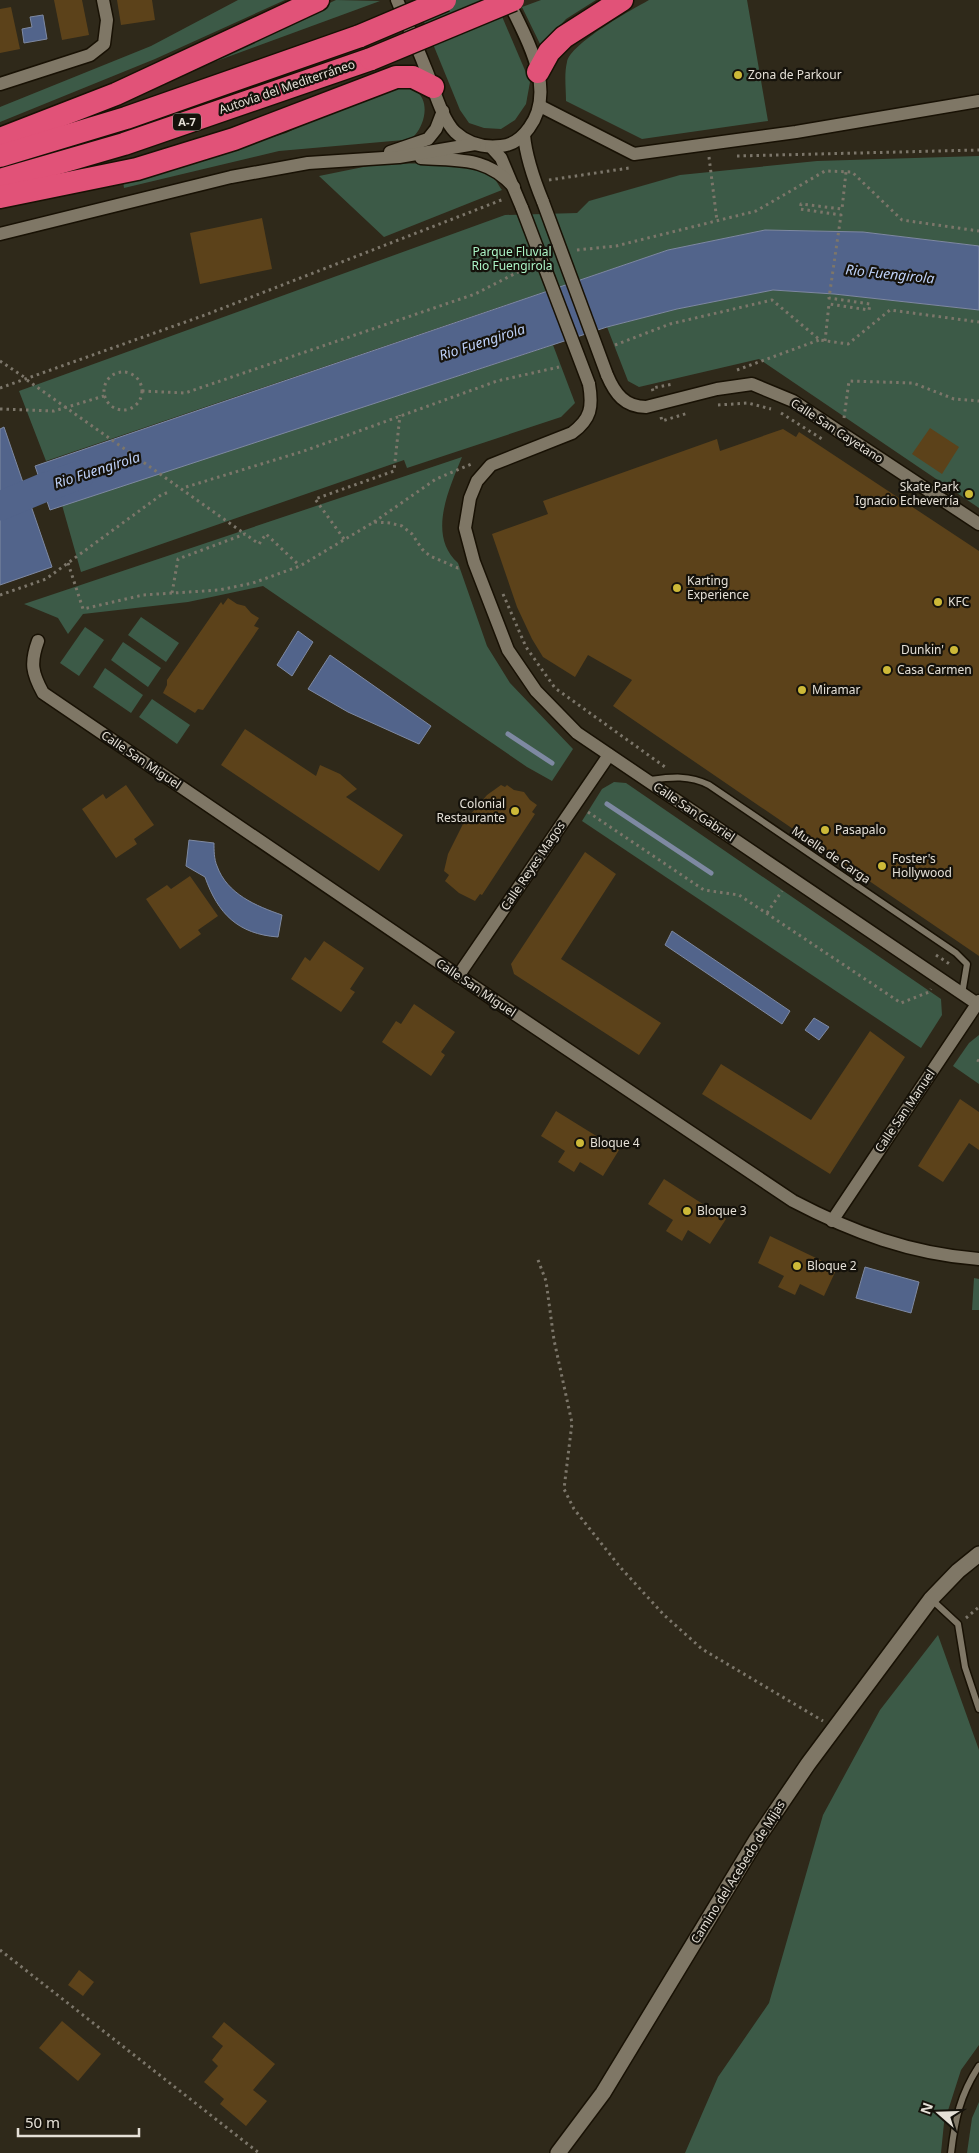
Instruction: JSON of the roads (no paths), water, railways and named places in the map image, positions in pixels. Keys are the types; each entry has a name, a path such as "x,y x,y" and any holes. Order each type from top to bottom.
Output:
{"highway":[{"path":"0,139 116,94 318,0"},
{"name":"Autovía del Mediterráneo","path":"0,156 126,118 360,36 445,0"},
{"name":"Autovía del Mediterráneo","path":"0,180 124,144 371,59 513,0"},
{"path":"538,72 549,52 564,37 622,0"},
{"path":"0,197 146,166 234,139 396,77 413,77 433,86"}],"street":[{"path":"0,84 90,55 104,44 107,20 103,0"},
{"path":"397,0 443,111 454,131 463,139 475,144 491,147 506,146 524,135 534,121 540,106 538,72 508,0"},
{"path":"540,106 634,154 796,132 979,101"},
{"path":"374,158 428,139 436,129 443,111"},
{"name":"Calle San Cayetano","path":"524,135 525,148 536,186 544,202 607,375 618,395 627,404 636,407 646,407 717,389 752,384 793,401 979,524"},
{"path":"399,157 475,144"},
{"path":"491,147 501,158 515,190"},
{"path":"0,234 231,177 308,163 399,157 482,164 502,174 515,190"},
{"name":"Calle San Gabriel","path":"515,190 589,384 591,399 589,413 584,424 572,433 491,465 477,481 470,498 466,512 465,528 474,562 508,650 520,669 556,713 577,733 978,1003"},
{"name":"Calle San Miguel","path":"38,641 33,655 34,676 43,693 458,976 793,1201 832,1222 884,1242 945,1256 979,1259"},
{"name":"Calle Reyes Magos","path":"458,976 609,755"},
{"name":"Calle San Manuel","path":"832,1222 978,1003"},
{"name":"Camino del Acebedo de Mijas","path":"558,2153 603,2093 757,1839 835,1728 931,1599 958,1571 979,1554"}],"lane":[{"name":"Muelle de Carga","path":"646,780 685,777 699,780 709,785 956,953 967,964 962,994"},
{"path":"931,1599 958,1624 965,1667 979,1709"},
{"path":"951,2153 956,2115 972,2077 979,2066"}],"water":[{"path":"43,15 47,39 24,43 22,29 32,27 30,17"},
{"path":"765,230 863,232 979,246 979,310 834,294 773,290 677,309 607,327 50,510 35,466 668,250"},
{"path":"4,427 52,567 0,585 0,429"},
{"path":"298,631 313,642 292,676 277,665"},
{"path":"330,655 431,726 419,744 348,712 308,689"},
{"path":"189,840 214,843 216,863 228,884 244,898 282,915 278,937 252,932 231,920 216,902 205,877 186,866"},
{"path":"672,931 790,1011 782,1024 665,945"},
{"path":"814,1018 829,1027 819,1040 805,1030"},
{"path":"865,1267 919,1282 911,1313 856,1298"}],"waterway":[{"name":"Rio Fuengirola","path":"0,506 80,475"},
{"path":"508,734 552,763"},
{"path":"607,804 711,873"}],"place":[{"name":"Zona de Parkour","path":"738,75"},
{"name":"Skate Park Ignacio Echeverría","path":"969,494"},
{"name":"Karting Experience","path":"677,588"},
{"name":"KFC","path":"938,602"},
{"name":"Dunkin'","path":"954,650"},
{"name":"Casa Carmen","path":"887,670"},
{"name":"Miramar","path":"802,690"},
{"name":"Colonial Restaurante","path":"515,811"},
{"name":"Pasapalo","path":"825,830"},
{"name":"Foster's Hollywood","path":"882,866"},
{"name":"Bloque 4","path":"580,1143"},
{"name":"Bloque 3","path":"687,1211"},
{"name":"Bloque 2","path":"797,1266"}],"park label":[{"name":"Parque Fluvial Rio Fuengirola","path":"512,259"}]}
